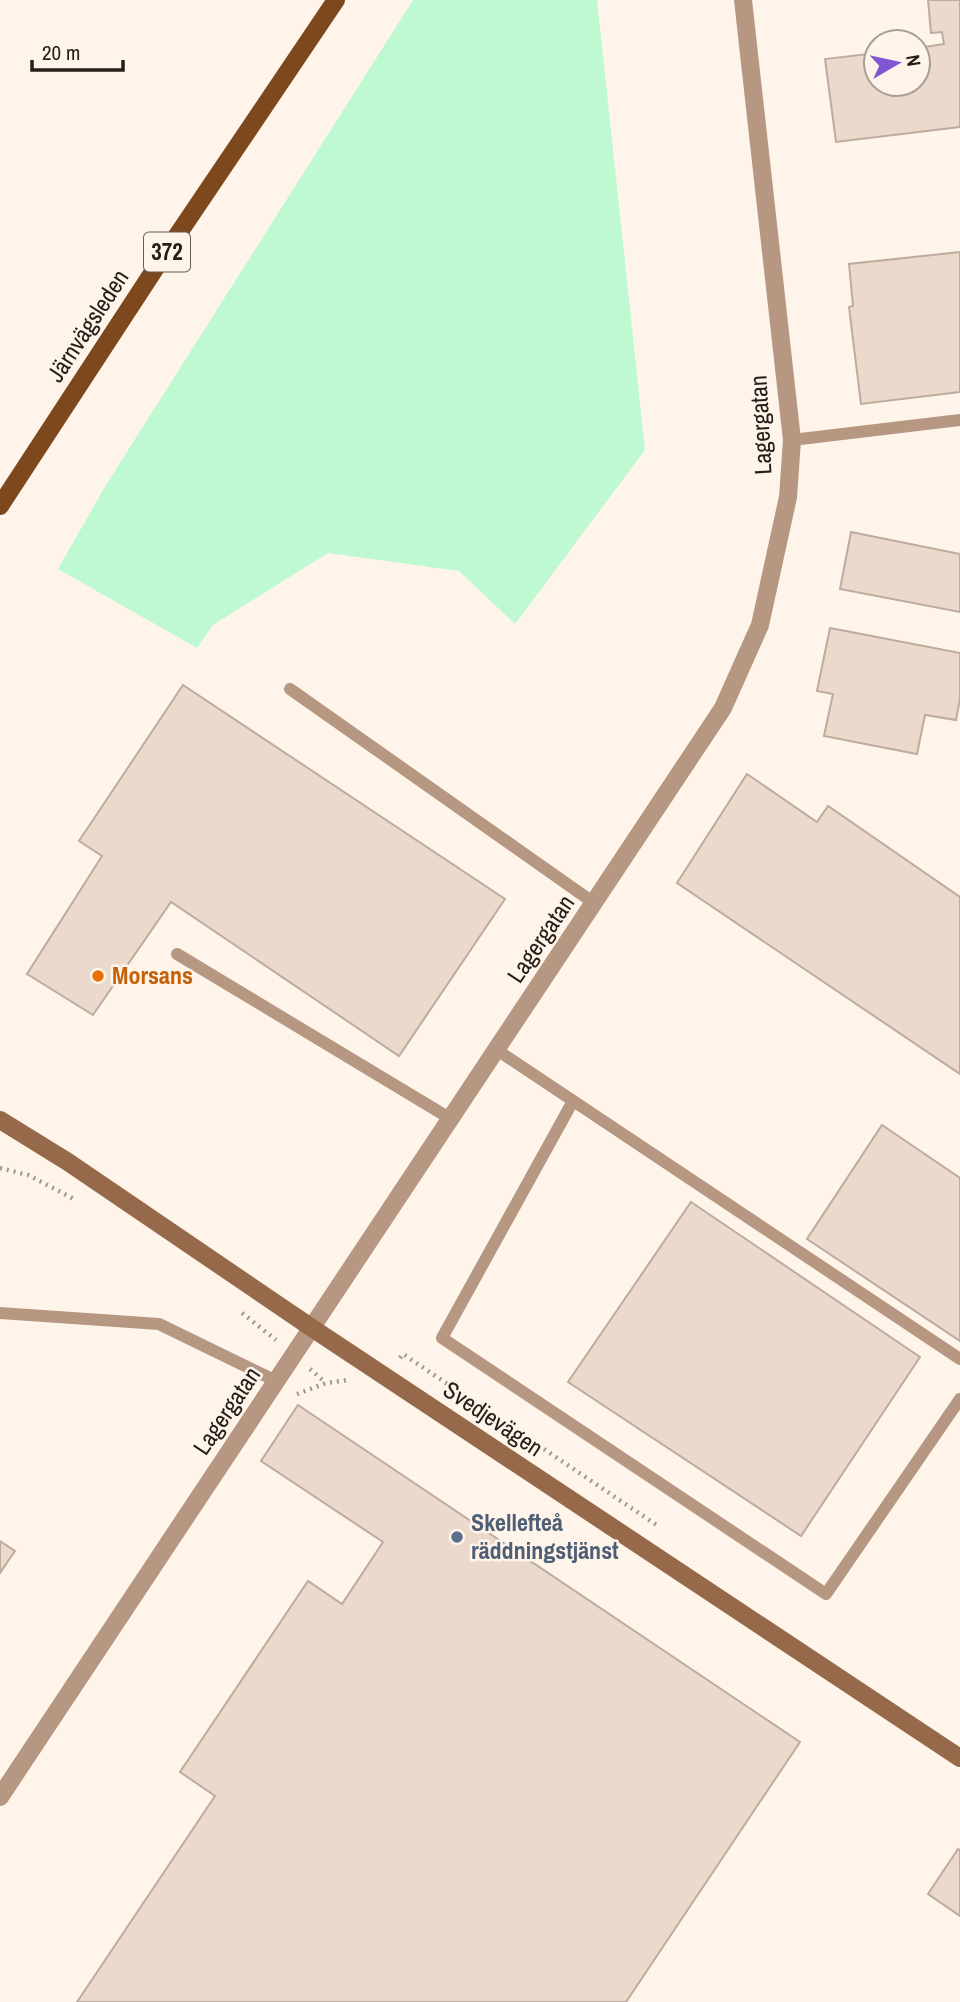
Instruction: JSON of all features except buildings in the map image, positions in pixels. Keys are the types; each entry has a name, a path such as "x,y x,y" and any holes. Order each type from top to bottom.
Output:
{"main road":[{"name":"Järnvägsleden","path":"0,506 166,252 336,0"}],"street":[{"name":"Lagergatan","path":"0,1797 723,708 760,625 788,497 792,440 743,0"},
{"name":"Svedjevägen","path":"0,1119 960,1758"}],"lane":[{"path":"792,440 960,420"},
{"path":"290,689 594,903"},
{"path":"177,954 451,1119"},
{"path":"497,1049 960,1359"},
{"path":"573,1101 442,1338 827,1594 960,1399"},
{"path":"0,1313 159,1324 276,1381"}],"path":[{"path":"0,1168 28,1175 80,1202"},
{"path":"240,1311 326,1383"}],"green space":[{"path":"413,0 597,0 645,450 515,624 459,571 328,553 213,625 197,648 58,569 106,485"}],"place":[{"name":"Morsans","path":"98,976"},
{"name":"Skellefteå räddningstjänst","path":"457,1537"}]}
